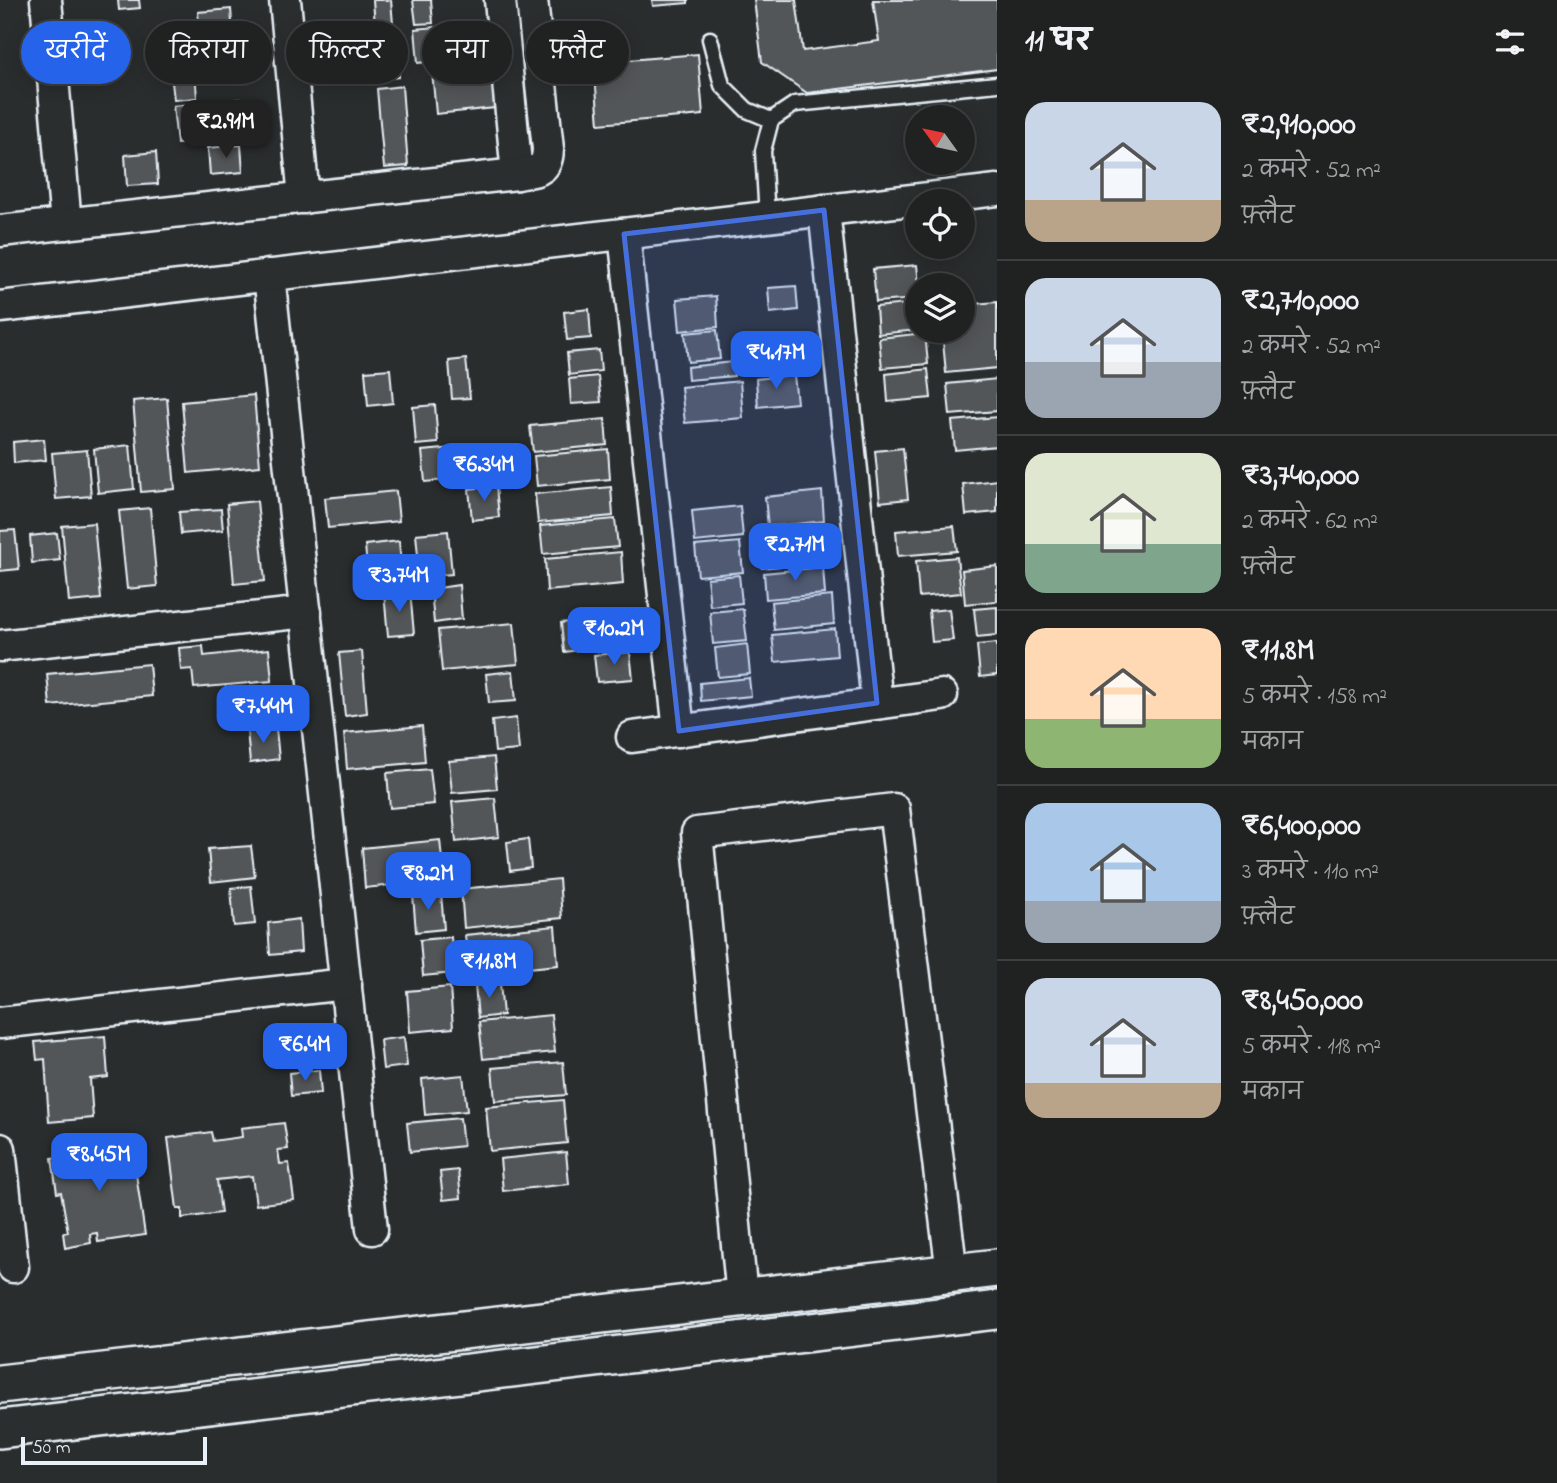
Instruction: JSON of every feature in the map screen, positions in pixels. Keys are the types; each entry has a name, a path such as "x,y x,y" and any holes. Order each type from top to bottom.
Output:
{"street":[{"path":"46,0 66,224"},
{"path":"285,0 304,198"},
{"path":"500,0 517,174"},
{"path":"0,231 540,170 547,161 531,0"},
{"path":"0,307 997,190"},
{"path":"824,210 877,704"},
{"path":"624,234 679,730"},
{"path":"269,275 372,1229"},
{"path":"0,646 306,612"},
{"path":"632,737 942,695"},
{"path":"742,1297 697,833 894,809 952,1273"},
{"path":"0,1023 346,984"},
{"path":"0,1149 13,1267"},
{"path":"0,1384 997,1268"},
{"path":"0,1429 997,1310"}],"lane":[{"path":"710,39 722,85 747,110 771,120"},
{"path":"767,217 763,150 771,120 795,104 997,84"}],"highlighted area":[{"path":"824,210 877,703 679,731 624,234"}],"building":[{"path":"118,0 139,0 140,8 119,10"},
{"path":"373,0 391,0 393,21 375,21"},
{"path":"413,0 431,0 433,21 416,24"},
{"path":"652,0 688,0 688,3 653,6"},
{"path":"754,0 796,0 803,51 879,41 873,0 997,0 997,69 807,93 762,62"},
{"path":"231,9 232,21 199,21 198,12"},
{"path":"422,28 422,63 418,63 415,29"},
{"path":"698,54 703,115 599,124 596,84 629,84 629,60"},
{"path":"172,84 196,84 197,98 174,100"},
{"path":"433,84 493,84 495,108 436,114"},
{"path":"402,86 408,166 384,168 377,89"},
{"path":"242,99 246,137 177,144 173,106"},
{"path":"241,145 243,172 210,175 208,148"},
{"path":"156,152 158,184 127,186 125,155"},
{"path":"917,265 918,273 905,273 905,300 876,302 873,269"},
{"path":"796,286 798,310 770,313 768,288"},
{"path":"716,296 718,327 680,331 677,299"},
{"path":"997,302 997,368 946,373 943,343 975,343 975,304"},
{"path":"905,304 905,331 878,334 876,307"},
{"path":"589,309 591,338 567,340 564,312"},
{"path":"717,330 720,359 688,362 685,333"},
{"path":"905,335 905,343 926,343 928,364 882,368 879,338"},
{"path":"599,350 601,371 569,375 567,353"},
{"path":"466,359 470,398 452,399 449,361"},
{"path":"733,362 734,376 688,380 687,367"},
{"path":"390,369 393,403 368,406 365,371"},
{"path":"928,369 931,398 888,402 886,374"},
{"path":"794,375 797,403 758,407 756,379"},
{"path":"598,376 601,402 571,404 569,379"},
{"path":"997,379 997,411 950,415 947,384"},
{"path":"740,381 743,418 685,423 681,387"},
{"path":"254,395 260,466 188,473 182,402"},
{"path":"167,398 175,489 141,492 133,401"},
{"path":"435,405 438,443 416,445 413,407"},
{"path":"997,417 997,446 955,450 952,421"},
{"path":"605,419 607,445 533,452 530,426"},
{"path":"44,439 46,460 14,463 13,442"},
{"path":"130,445 134,489 98,493 94,449"},
{"path":"490,445 493,475 425,482 422,451"},
{"path":"903,448 908,499 880,502 875,451"},
{"path":"608,449 610,479 537,486 534,456"},
{"path":"87,450 91,496 56,499 52,453"},
{"path":"997,480 997,512 966,515 963,484"},
{"path":"496,486 499,517 472,520 469,489"},
{"path":"611,487 613,516 538,523 535,494"},
{"path":"396,491 399,521 328,528 325,498"},
{"path":"822,491 824,521 768,527 765,497"},
{"path":"257,501 265,581 234,584 227,504"},
{"path":"740,506 743,537 695,542 692,511"},
{"path":"150,508 157,586 127,589 119,511"},
{"path":"221,509 223,530 181,534 179,512"},
{"path":"615,519 618,547 543,554 540,526"},
{"path":"94,523 101,599 69,602 62,526"},
{"path":"954,526 957,551 898,556 896,531"},
{"path":"822,529 825,562 762,568 759,536"},
{"path":"15,530 19,569 0,571 0,531"},
{"path":"448,531 452,574 420,577 416,534"},
{"path":"57,533 60,560 32,563 30,536"},
{"path":"399,541 402,576 368,579 365,545"},
{"path":"740,542 743,572 698,576 695,546"},
{"path":"621,552 623,584 547,591 545,559"},
{"path":"957,557 961,593 919,597 916,561"},
{"path":"997,566 997,601 965,604 962,570"},
{"path":"823,567 825,594 766,599 764,573"},
{"path":"739,575 742,603 710,606 707,578"},
{"path":"459,585 462,619 434,623 431,589"},
{"path":"410,591 414,634 388,636 384,593"},
{"path":"832,596 834,624 774,630 771,602"},
{"path":"997,607 997,635 977,637 974,609"},
{"path":"743,609 747,641 713,644 710,612"},
{"path":"949,609 953,640 932,642 929,611"},
{"path":"591,620 593,648 564,652 561,623"},
{"path":"514,623 518,664 442,671 438,630"},
{"path":"835,629 837,656 775,662 772,635"},
{"path":"997,643 997,675 980,677 977,645"},
{"path":"747,644 750,674 718,677 715,648"},
{"path":"203,646 204,656 269,649 272,681 194,688 192,669 181,670 179,648"},
{"path":"362,651 367,713 345,716 339,653"},
{"path":"630,652 633,679 597,682 594,655"},
{"path":"149,664 152,696 50,706 47,674"},
{"path":"513,671 516,701 489,703 486,674"},
{"path":"749,678 751,696 701,701 700,683"},
{"path":"516,718 519,750 495,752 492,721"},
{"path":"422,726 425,762 347,769 344,733"},
{"path":"276,728 279,759 250,763 247,730"},
{"path":"494,757 497,789 452,793 449,761"},
{"path":"430,769 434,804 390,808 387,773"},
{"path":"495,798 499,837 456,842 452,802"},
{"path":"528,839 531,868 510,871 507,842"},
{"path":"440,840 444,880 365,888 362,848"},
{"path":"251,846 255,877 211,882 208,849"},
{"path":"559,879 562,918 464,928 461,889"},
{"path":"251,886 255,924 234,926 231,888"},
{"path":"441,893 444,929 416,932 413,895"},
{"path":"299,919 301,952 270,955 268,923"},
{"path":"555,926 558,965 469,974 465,935"},
{"path":"451,937 454,973 423,976 420,940"},
{"path":"500,983 503,1015 478,1018 475,985"},
{"path":"450,987 453,1028 410,1032 407,991"},
{"path":"551,1015 555,1052 483,1059 479,1022"},
{"path":"105,1036 108,1077 90,1079 93,1118 49,1122 45,1059 37,1060 35,1042"},
{"path":"404,1037 407,1066 383,1069 380,1040"},
{"path":"563,1062 566,1095 495,1101 492,1068"},
{"path":"319,1070 321,1093 291,1096 289,1073"},
{"path":"463,1075 467,1111 425,1115 422,1079"},
{"path":"563,1100 567,1143 490,1151 486,1107"},
{"path":"460,1118 463,1146 410,1152 407,1123"},
{"path":"284,1123 288,1149 278,1150 280,1164 289,1163 294,1200 256,1205 252,1176 217,1180 221,1213 182,1218 182,1209 177,1209 168,1138 211,1132 213,1141 242,1137 241,1128"},
{"path":"131,1140 145,1235 98,1242 97,1233 90,1234 91,1243 65,1248 63,1233 68,1232 61,1192 57,1193 52,1158 72,1154 71,1149"},
{"path":"566,1152 569,1184 503,1191 500,1159"},
{"path":"458,1170 461,1198 443,1200 440,1172"}]}
